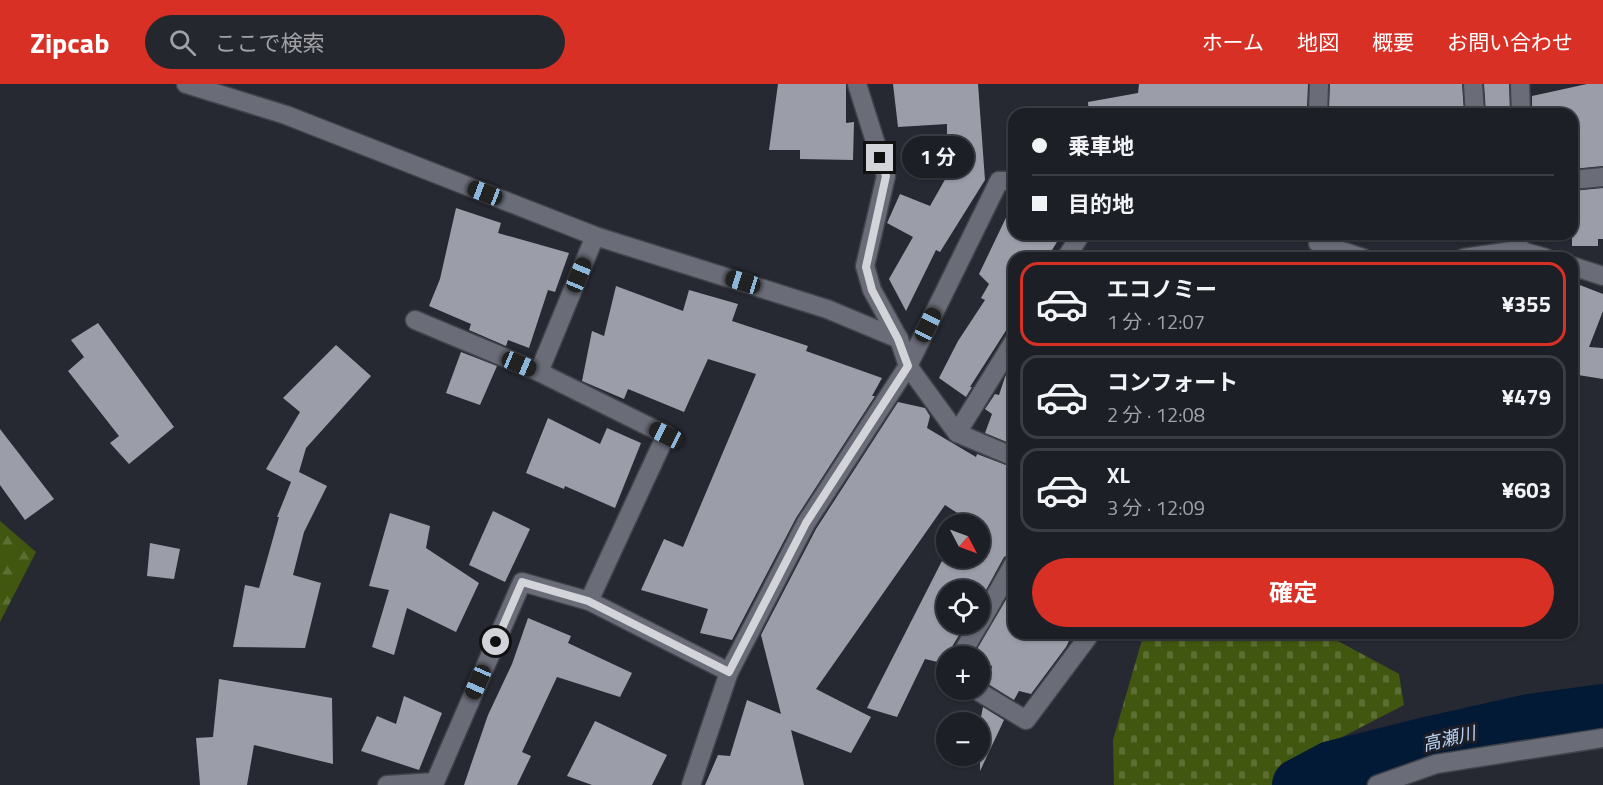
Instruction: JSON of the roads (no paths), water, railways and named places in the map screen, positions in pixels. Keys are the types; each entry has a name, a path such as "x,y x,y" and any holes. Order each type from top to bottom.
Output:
{"street":[{"path":"186,84 286,115 595,236 828,309 898,339"},
{"path":"857,84 886,176 866,267 872,290 898,339 908,366 957,433 1008,454"},
{"path":"1318,108 1319,84"},
{"path":"1473,84 1475,108"},
{"path":"1520,84 1521,108"},
{"path":"1578,179 1603,177"},
{"path":"691,785 729,672 806,523 908,366 999,181 1008,181"},
{"path":"539,372 595,236"},
{"path":"1318,240 1318,243 1345,252"},
{"path":"1485,252 1519,242 1536,252"},
{"path":"1578,268 1603,276"},
{"path":"415,320 539,372 666,435 588,601"},
{"path":"957,433 1008,351"},
{"path":"990,604 1008,572"},
{"path":"387,785 435,782 522,582 588,601 729,672"},
{"path":"990,698 1026,720 1087,639"},
{"path":"1377,785 1436,764 1603,738"}],"waterway":[{"name":"高瀬川","path":"1299,785 1331,768 1431,743 1529,721 1603,711"}]}
